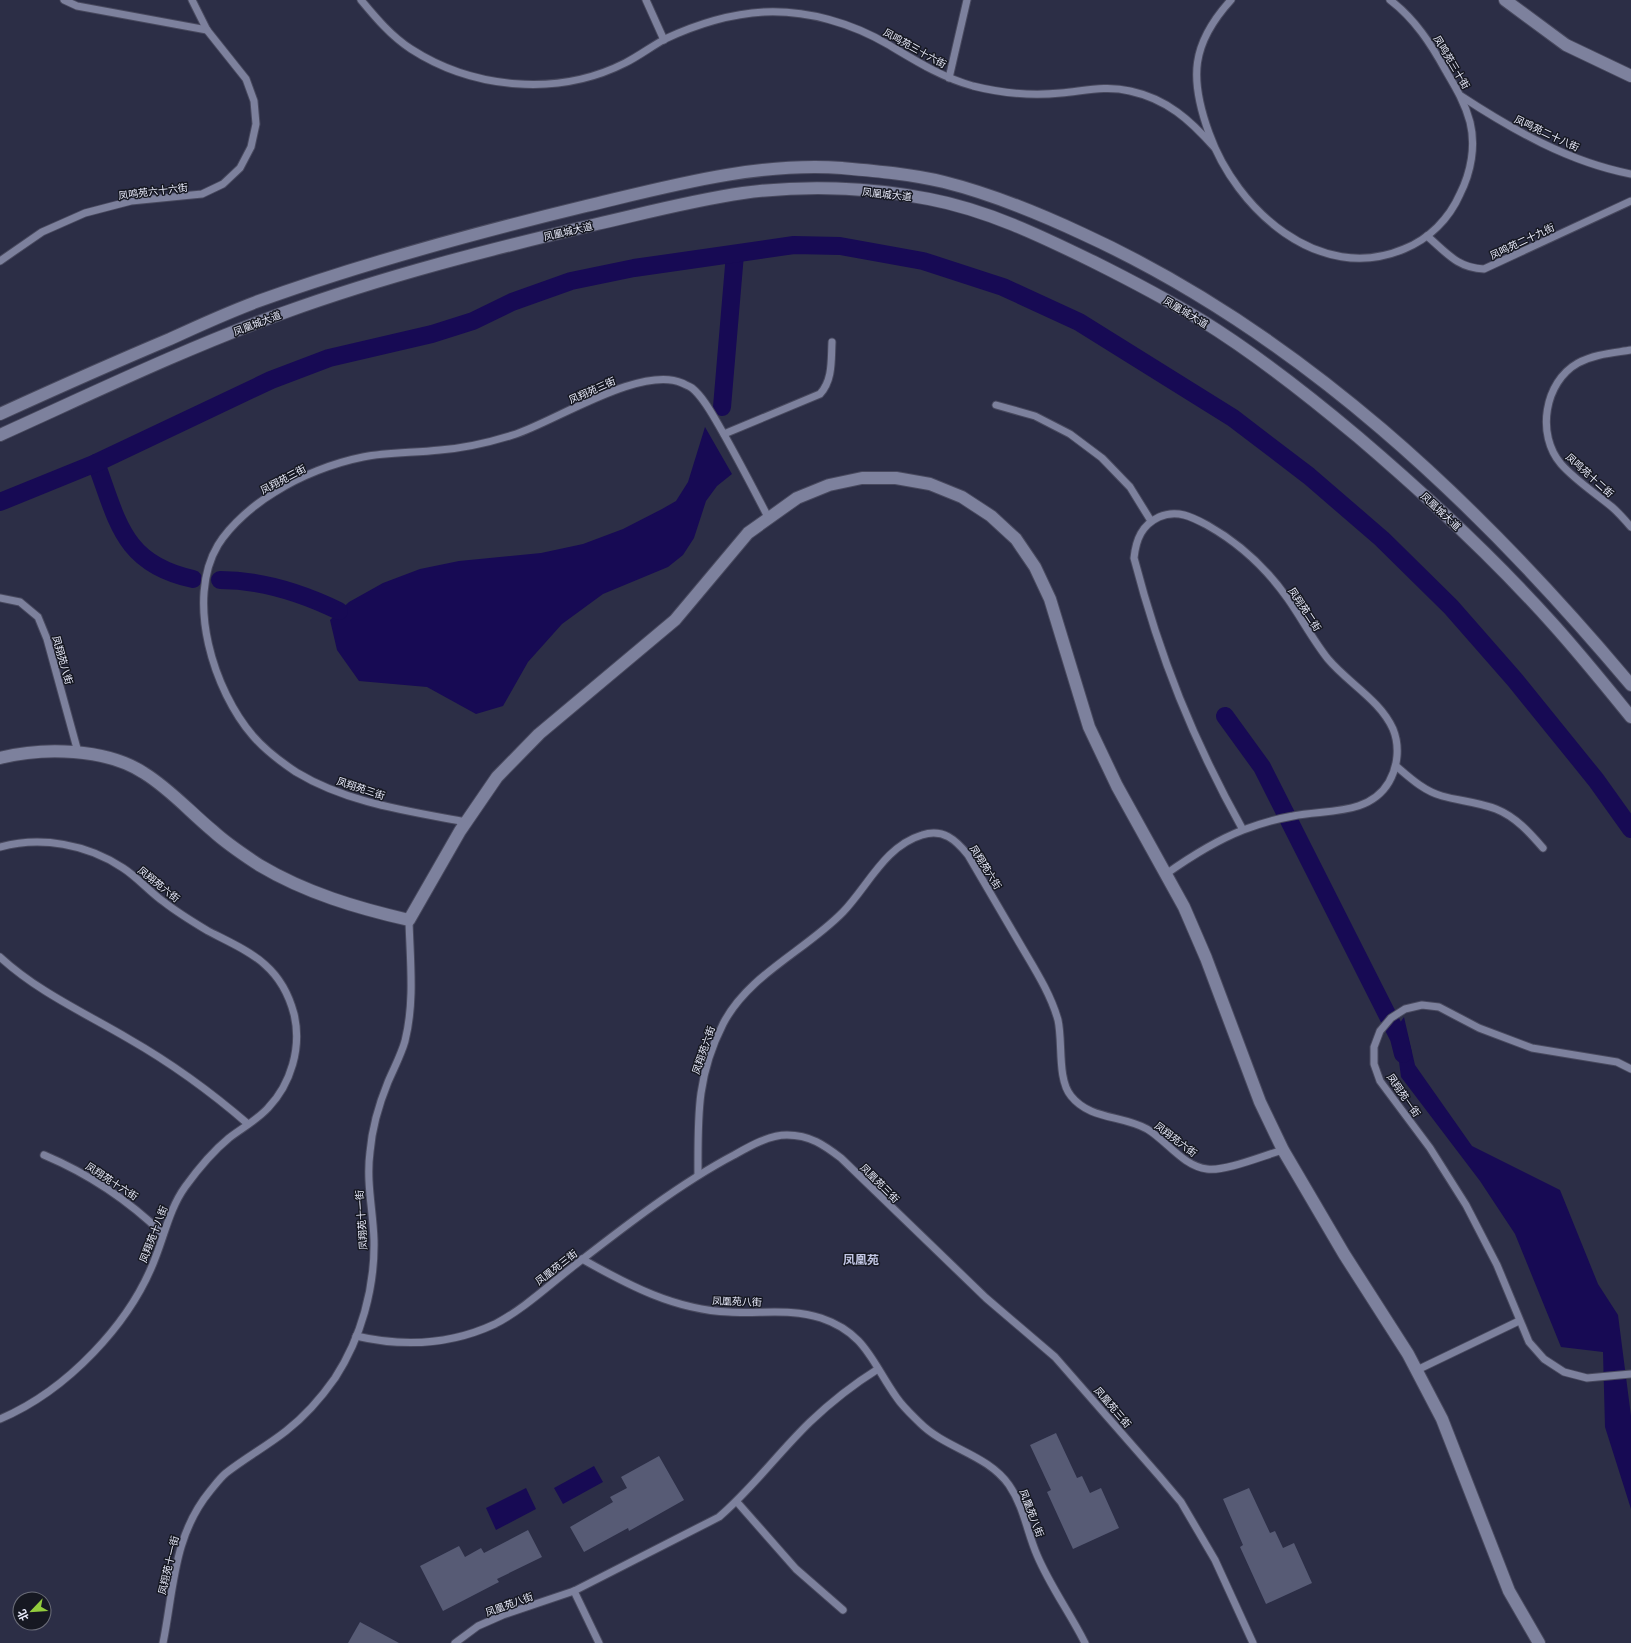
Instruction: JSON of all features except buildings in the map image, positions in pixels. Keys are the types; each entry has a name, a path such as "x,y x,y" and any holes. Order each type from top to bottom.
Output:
{"main road":[{"path":"1505,0 1566,45 1631,76"},
{"name":"凤凰城大道","path":"0,414 253,303 325,279 501,227 675,184 731,174 782,168 838,168 897,174 940,181 998,198 1130,256 1193,291 1269,341 1354,406 1484,523 1540,581 1631,685"},
{"name":"凤凰城大道","path":"0,435 156,366 279,314 475,254 620,219 742,194 792,189 846,190 927,198 969,209 1013,224 1074,253 1137,284 1202,321 1266,364 1318,404 1450,519 1553,624 1631,717"},
{"path":"0,758 44,752 78,752 111,758 143,772 173,794 214,832 259,865 309,890 361,909 409,920 466,822 497,777 517,755 562,714 586,696 675,620 748,533 768,517 797,498 828,485 862,478 896,478 930,484 962,497 991,516 1016,539 1035,567 1050,598 1089,727 1117,786 1184,907 1206,958 1260,1102 1283,1150 1344,1254 1417,1370 1442,1419 1509,1591 1539,1643"}],"lane":[{"path":"64,0 77,6 207,30"},
{"name":"凤鸣苑六十六街","path":"0,261 42,232 85,213 131,201 202,194 223,184 240,168 251,147 256,124 254,101 246,79 207,30 192,0"},
{"name":"凤鸣苑三十六街","path":"361,0 378,21 410,48 446,68 490,81 536,85 581,79 625,64 664,40 701,23 733,16 765,12 798,13 830,20 860,30 889,45 928,69 971,85 1016,93 1062,93 1096,88 1130,91 1162,102 1190,121 1214,147"},
{"path":"646,0 664,40"},
{"path":"949,78 967,0"},
{"name":"凤鸣苑三十街","path":"1231,0 1215,18 1201,46 1195,76 1201,112 1214,147 1232,179 1255,207 1283,231 1307,247 1333,257 1361,260 1389,255 1415,244 1438,227 1455,205 1467,179 1472,152 1470,123 1462,96 1434,48 1418,26 1390,0"},
{"name":"凤鸣苑二十八街","path":"1462,96 1500,122 1540,143 1583,160 1631,174"},
{"name":"凤鸣苑二十九街","path":"1427,236 1457,262 1470,268 1484,269 1631,201"},
{"path":"724,434 820,394 825,388 829,378 832,342"},
{"name":"凤鸣苑十二街","path":"1631,350 1594,356 1577,364 1562,376 1552,392 1547,410 1546,429 1551,447 1561,463 1614,509 1631,527"},
{"name":"凤翔苑三街","path":"466,822 371,803 343,794 296,772 276,758 253,737 231,704 221,682 206,636 203,604 206,580 212,556 219,543 240,519 276,491 324,469 362,457 464,447 506,437 534,428 614,391 644,381 668,379 692,388 712,414 768,517"},
{"path":"996,405 1034,416 1070,434 1102,458 1125,482 1151,521 1141,531 1135,544 1134,558 1146,605 1179,698 1207,762 1243,830"},
{"name":"凤翔苑二街","path":"1151,521 1164,515 1178,513 1192,517 1235,544 1254,561 1288,599 1314,640 1329,660 1385,715 1394,731 1397,748 1396,766 1388,783 1376,796 1361,805 1344,810 1292,816 1243,830 1190,857 1166,874"},
{"name":"凤翔苑八街","path":"0,598 20,602 38,617 47,639 78,752"},
{"path":"1396,766 1416,784 1441,796 1469,800 1497,810 1523,826 1543,848"},
{"name":"凤翔苑六街","path":"698,1174 698,1109 701,1088 711,1052 723,1023 758,979 817,937 844,911 874,872 891,855 912,839 934,833 945,834 956,840 968,855 1040,978 1056,1013 1061,1032 1064,1085 1071,1096 1083,1108 1103,1117 1125,1120 1146,1129 1163,1140 1186,1160 1196,1166 1208,1170 1283,1150"},
{"name":"凤翔苑六街","path":"0,847 13,844 42,842 71,845 99,854 124,869 143,886 184,917 252,953 271,970 285,990"},
{"name":"凤翔苑十一街","path":"163,1643 182,1539 199,1504 224,1474 286,1431 312,1406 335,1378 356,1336 365,1312 372,1276 374,1240 368,1178 370,1152 374,1126 380,1103 399,1060 409,1020 412,979 409,920"},
{"path":"0,957 46,992 129,1039 202,1086 248,1124"},
{"name":"凤翔苑十八街","path":"0,1418 31,1402 55,1386 96,1349 115,1328 144,1282 156,1257 163,1234 179,1197 196,1171 229,1138 268,1109 283,1088 293,1065 296,1040 294,1014 285,990"},
{"name":"凤翔苑一街","path":"1631,1069 1617,1062 1560,1054 1512,1042 1479,1028 1439,1007 1422,1005 1405,1009 1389,1020 1380,1031 1374,1047 1374,1064 1380,1080 1430,1148 1466,1205 1497,1265 1529,1342 1544,1359 1564,1372 1587,1378 1631,1374"},
{"name":"凤凰苑三街","path":"356,1336 384,1342 419,1343 440,1341 478,1331 510,1315 582,1259 698,1174 752,1146 774,1137 787,1135 804,1136 822,1143 841,1158 986,1298 1055,1357 1160,1476 1181,1502 1215,1560 1252,1643"},
{"name":"凤翔苑十六街","path":"44,1155 87,1175 108,1188 133,1206 163,1234"},
{"name":"凤凰苑八街","path":"582,1259 642,1291 673,1303 728,1312 799,1312 838,1323 862,1342 898,1400 921,1424 942,1440 982,1460 1008,1484 1016,1496 1037,1555 1050,1582 1069,1612 1085,1643"},
{"path":"1417,1370 1519,1321"},
{"name":"凤凰苑八街","path":"454,1643 478,1626 503,1615 574,1591 719,1517 737,1502 811,1422 856,1383 878,1369"},
{"path":"737,1502 796,1568 842,1610"},
{"path":"574,1591 599,1643"}],"shaded area":[{"path":"705,427 732,474 717,486 706,501 694,538 683,555 668,567 603,594 562,624 528,662 503,706 476,714 427,687 359,681 337,650 330,620 349,602 383,583 420,569 459,561 541,553 583,544 623,529 676,501 688,482"},
{"path":"1404,1017 1415,1065 1472,1146 1560,1190 1598,1284 1618,1315 1631,1416 1631,1509 1605,1427 1603,1352 1561,1347 1515,1234 1480,1181 1401,1077 1395,1030"},
{"path":"594,1466 603,1482 563,1504 554,1488"},
{"path":"526,1488 536,1509 496,1530 486,1508"}],"waterway":[{"path":"0,502 96,463 271,380 329,358 432,334 473,321 512,302 571,281 634,268 794,245 840,246 923,261 1003,287 1079,322 1233,418 1309,476 1382,539 1451,607 1515,680 1596,780 1631,829"},
{"path":"722,407 735,254"},
{"path":"96,463 118,522 126,538 137,551 151,563 170,572 193,579"},
{"path":"220,580 251,582 266,585 296,593 339,611"},
{"path":"1225,716 1262,767 1399,1038 1403,1054"}],"district":[{"name":"凤凰苑","path":"861,1260"}]}
